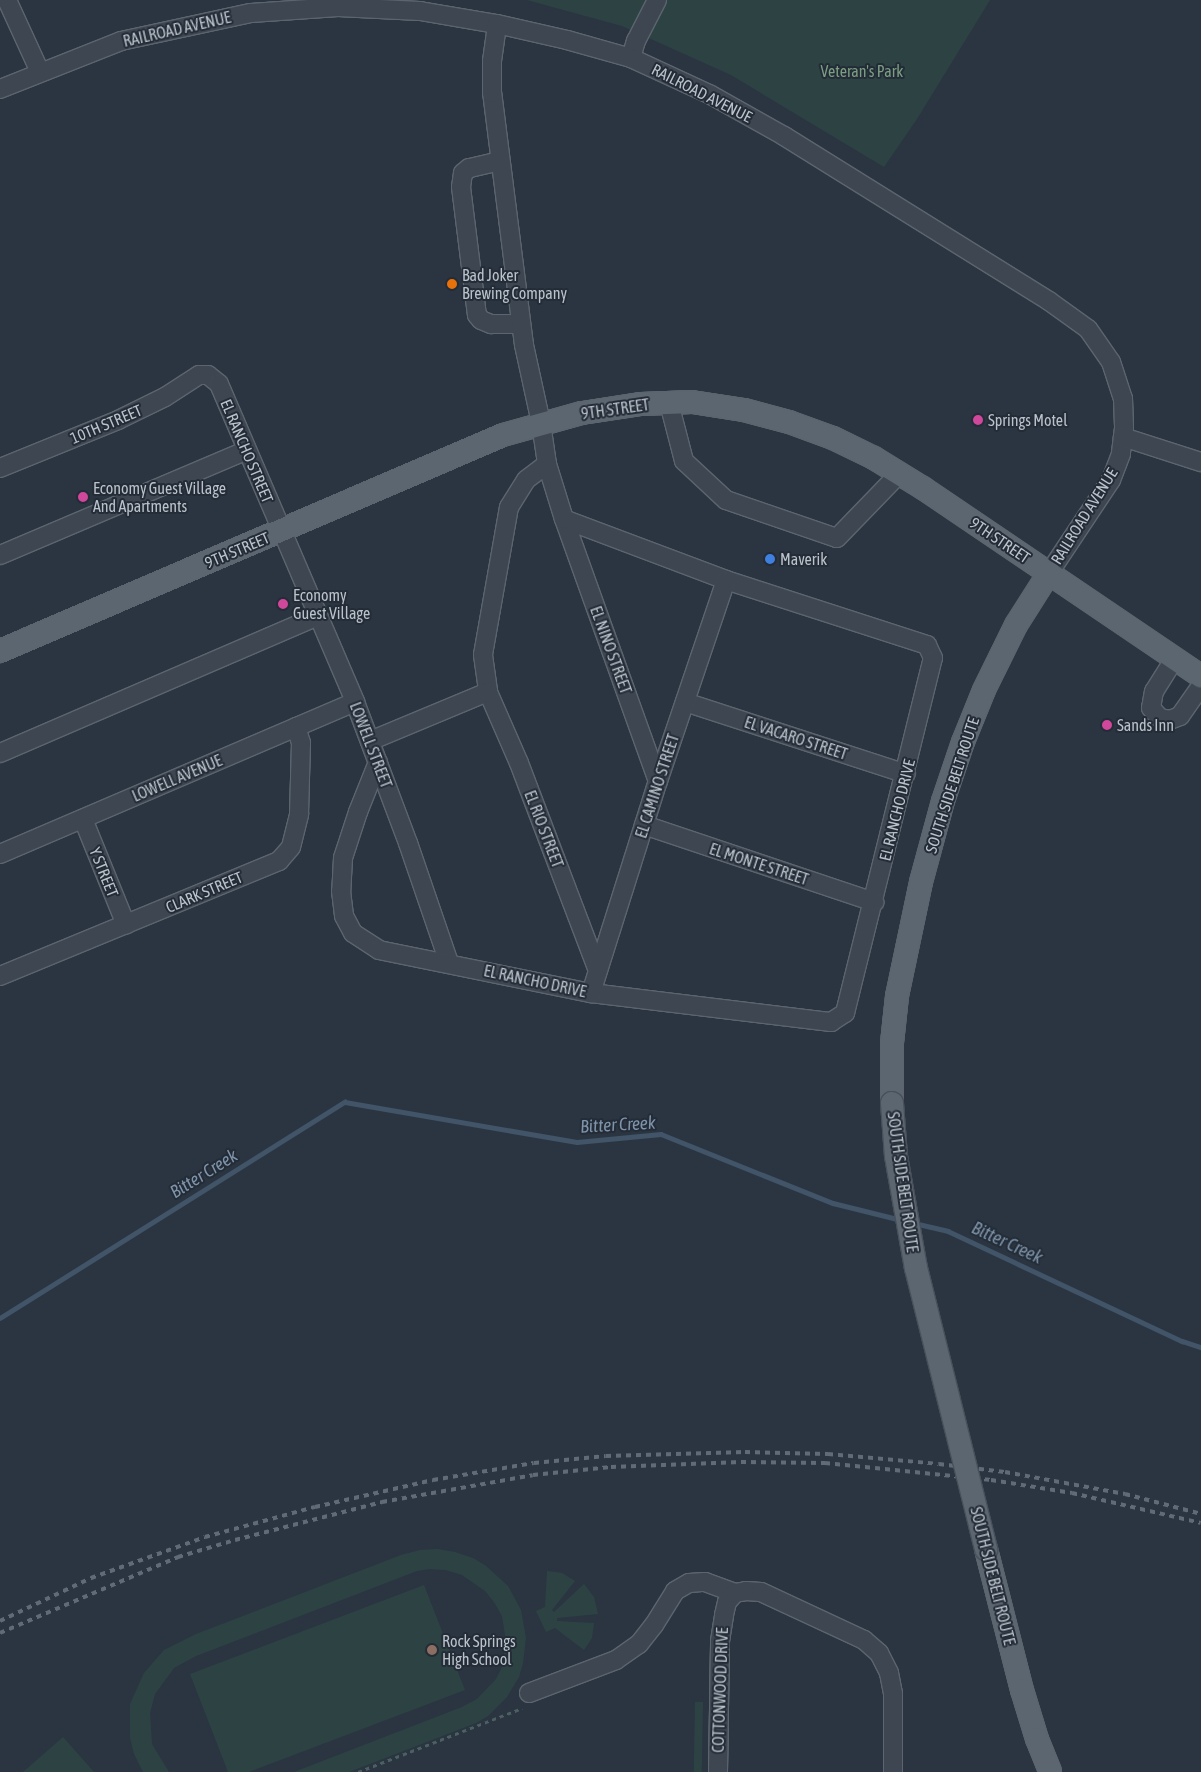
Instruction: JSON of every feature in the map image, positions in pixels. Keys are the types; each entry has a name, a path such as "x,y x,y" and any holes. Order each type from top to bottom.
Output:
{"main road":[{"name":"9TH STREET","path":"0,651 503,435 582,413 641,404 692,402 744,410 789,422 832,438 899,474 1201,676"},
{"name":"SOUTH SIDE BELT ROUTE","path":"1048,573 1016,626 984,690 943,801 919,891 897,996 892,1043 892,1103 896,1156 916,1268 1022,1690 1037,1739 1050,1772"}],"street":[{"path":"7,0 40,72"},
{"path":"631,58 636,41 657,0"},
{"name":"RAILROAD AVENUE","path":"0,89 121,41 251,13 347,8 420,11 497,24 567,40 631,58 711,95 784,136 1049,301 1088,329 1111,362 1120,389 1123,437 1121,454 1111,480 1048,573"},
{"path":"497,24 492,61 492,93 521,324 529,376 541,423 547,464 564,519"},
{"path":"500,161 469,168 463,174 461,187 477,315 481,320 491,324 521,324"},
{"name":"10TH STREET","path":"0,468 134,412 165,397 199,375 208,375"},
{"name":"EL RANCHO STREET","path":"208,375 219,384 281,531"},
{"path":"668,403 684,461 726,500 837,538 899,474"},
{"path":"1123,437 1201,462"},
{"path":"0,555 247,450"},
{"name":"EL RIO STREET","path":"547,464 526,480 509,507 483,655 488,692 518,763 597,968"},
{"name":"EL RANCHO DRIVE","path":"378,762 358,812 343,858 341,891 344,916 353,933 379,950 591,993 831,1022 846,1013 933,658 927,645 726,580 564,519"},
{"name":"EL NINO STREET","path":"564,519 658,781"},
{"name":"LOWELL STREET","path":"281,531 355,702 449,963"},
{"name":"EL CAMINO STREET","path":"591,993 597,968 658,781 726,580"},
{"path":"0,753 318,616"},
{"path":"1175,658 1154,691 1150,708 1160,718 1170,720 1180,716 1201,686"},
{"path":"370,741 488,692"},
{"name":"LOWELL AVENUE","path":"0,854 355,702"},
{"name":"EL VACARO STREET","path":"685,702 906,774"},
{"name":"CLARK STREET","path":"0,976 279,861 291,846 299,814 301,743 296,727"},
{"name":"Y STREET","path":"83,819 126,925"},
{"name":"EL MONTE STREET","path":"644,826 874,902"},
{"path":"530,1699 616,1660 639,1644 654,1625 675,1591 689,1583 704,1582 735,1593 746,1590 761,1592 864,1640 879,1653 889,1674 893,1693 893,1772"},
{"name":"COTTONWOOD DRIVE","path":"718,1772 720,1641 726,1602 735,1593"}],"path":[{"path":"358,1772 530,1699"}],"green space":[{"name":"Veteran's Park","path":"527,0 990,0 917,119 884,167 731,75 622,26"},
{"path":"437,1549 473,1558 486,1566 508,1586 521,1610 526,1638 519,1677 507,1697 488,1716 476,1723 349,1772 294,1772 462,1707 477,1699 496,1679 502,1667 506,1641 502,1616 494,1602 485,1591 462,1575 446,1570 429,1569 417,1571 196,1656 174,1668 155,1694 150,1713 152,1744 169,1772 143,1772 134,1754 130,1738 130,1704 144,1673 164,1650 196,1634 401,1555 420,1550"},
{"path":"547,1571 562,1573 575,1581 552,1610 554,1612 584,1584 594,1597 598,1614 557,1618 557,1621 594,1623 592,1638 584,1650 555,1628 546,1632 536,1611 545,1607"},
{"path":"424,1585 465,1690 249,1772 228,1772 190,1674"},
{"path":"695,1702 703,1702 702,1772 694,1772"},
{"path":"63,1737 94,1772 23,1772"}],"waterway":[{"name":"Bitter Creek","path":"0,1318 345,1102 577,1142 661,1134 833,1203 901,1220"},
{"name":"Bitter Creek","path":"914,1223 948,1231 1182,1341 1201,1347"}],"railway":[{"path":"0,1621 91,1578 205,1537 315,1507 433,1480 534,1463 606,1456 745,1452 828,1454 939,1464 1005,1472 1125,1494 1201,1514"},
{"path":"0,1633 178,1557 235,1540 382,1502 533,1475 611,1467 741,1462 825,1463 991,1480 1072,1493 1201,1523"}],"place":[{"name":"Bad Joker Brewing Company","path":"452,284"},
{"name":"Springs Motel","path":"978,420"},
{"name":"Economy Guest Village And Apartments","path":"83,497"},
{"name":"Maverik","path":"770,559"},
{"name":"Economy Guest Village","path":"283,604"},
{"name":"Sands Inn","path":"1107,725"},
{"name":"Rock Springs High School","path":"432,1650"}]}
